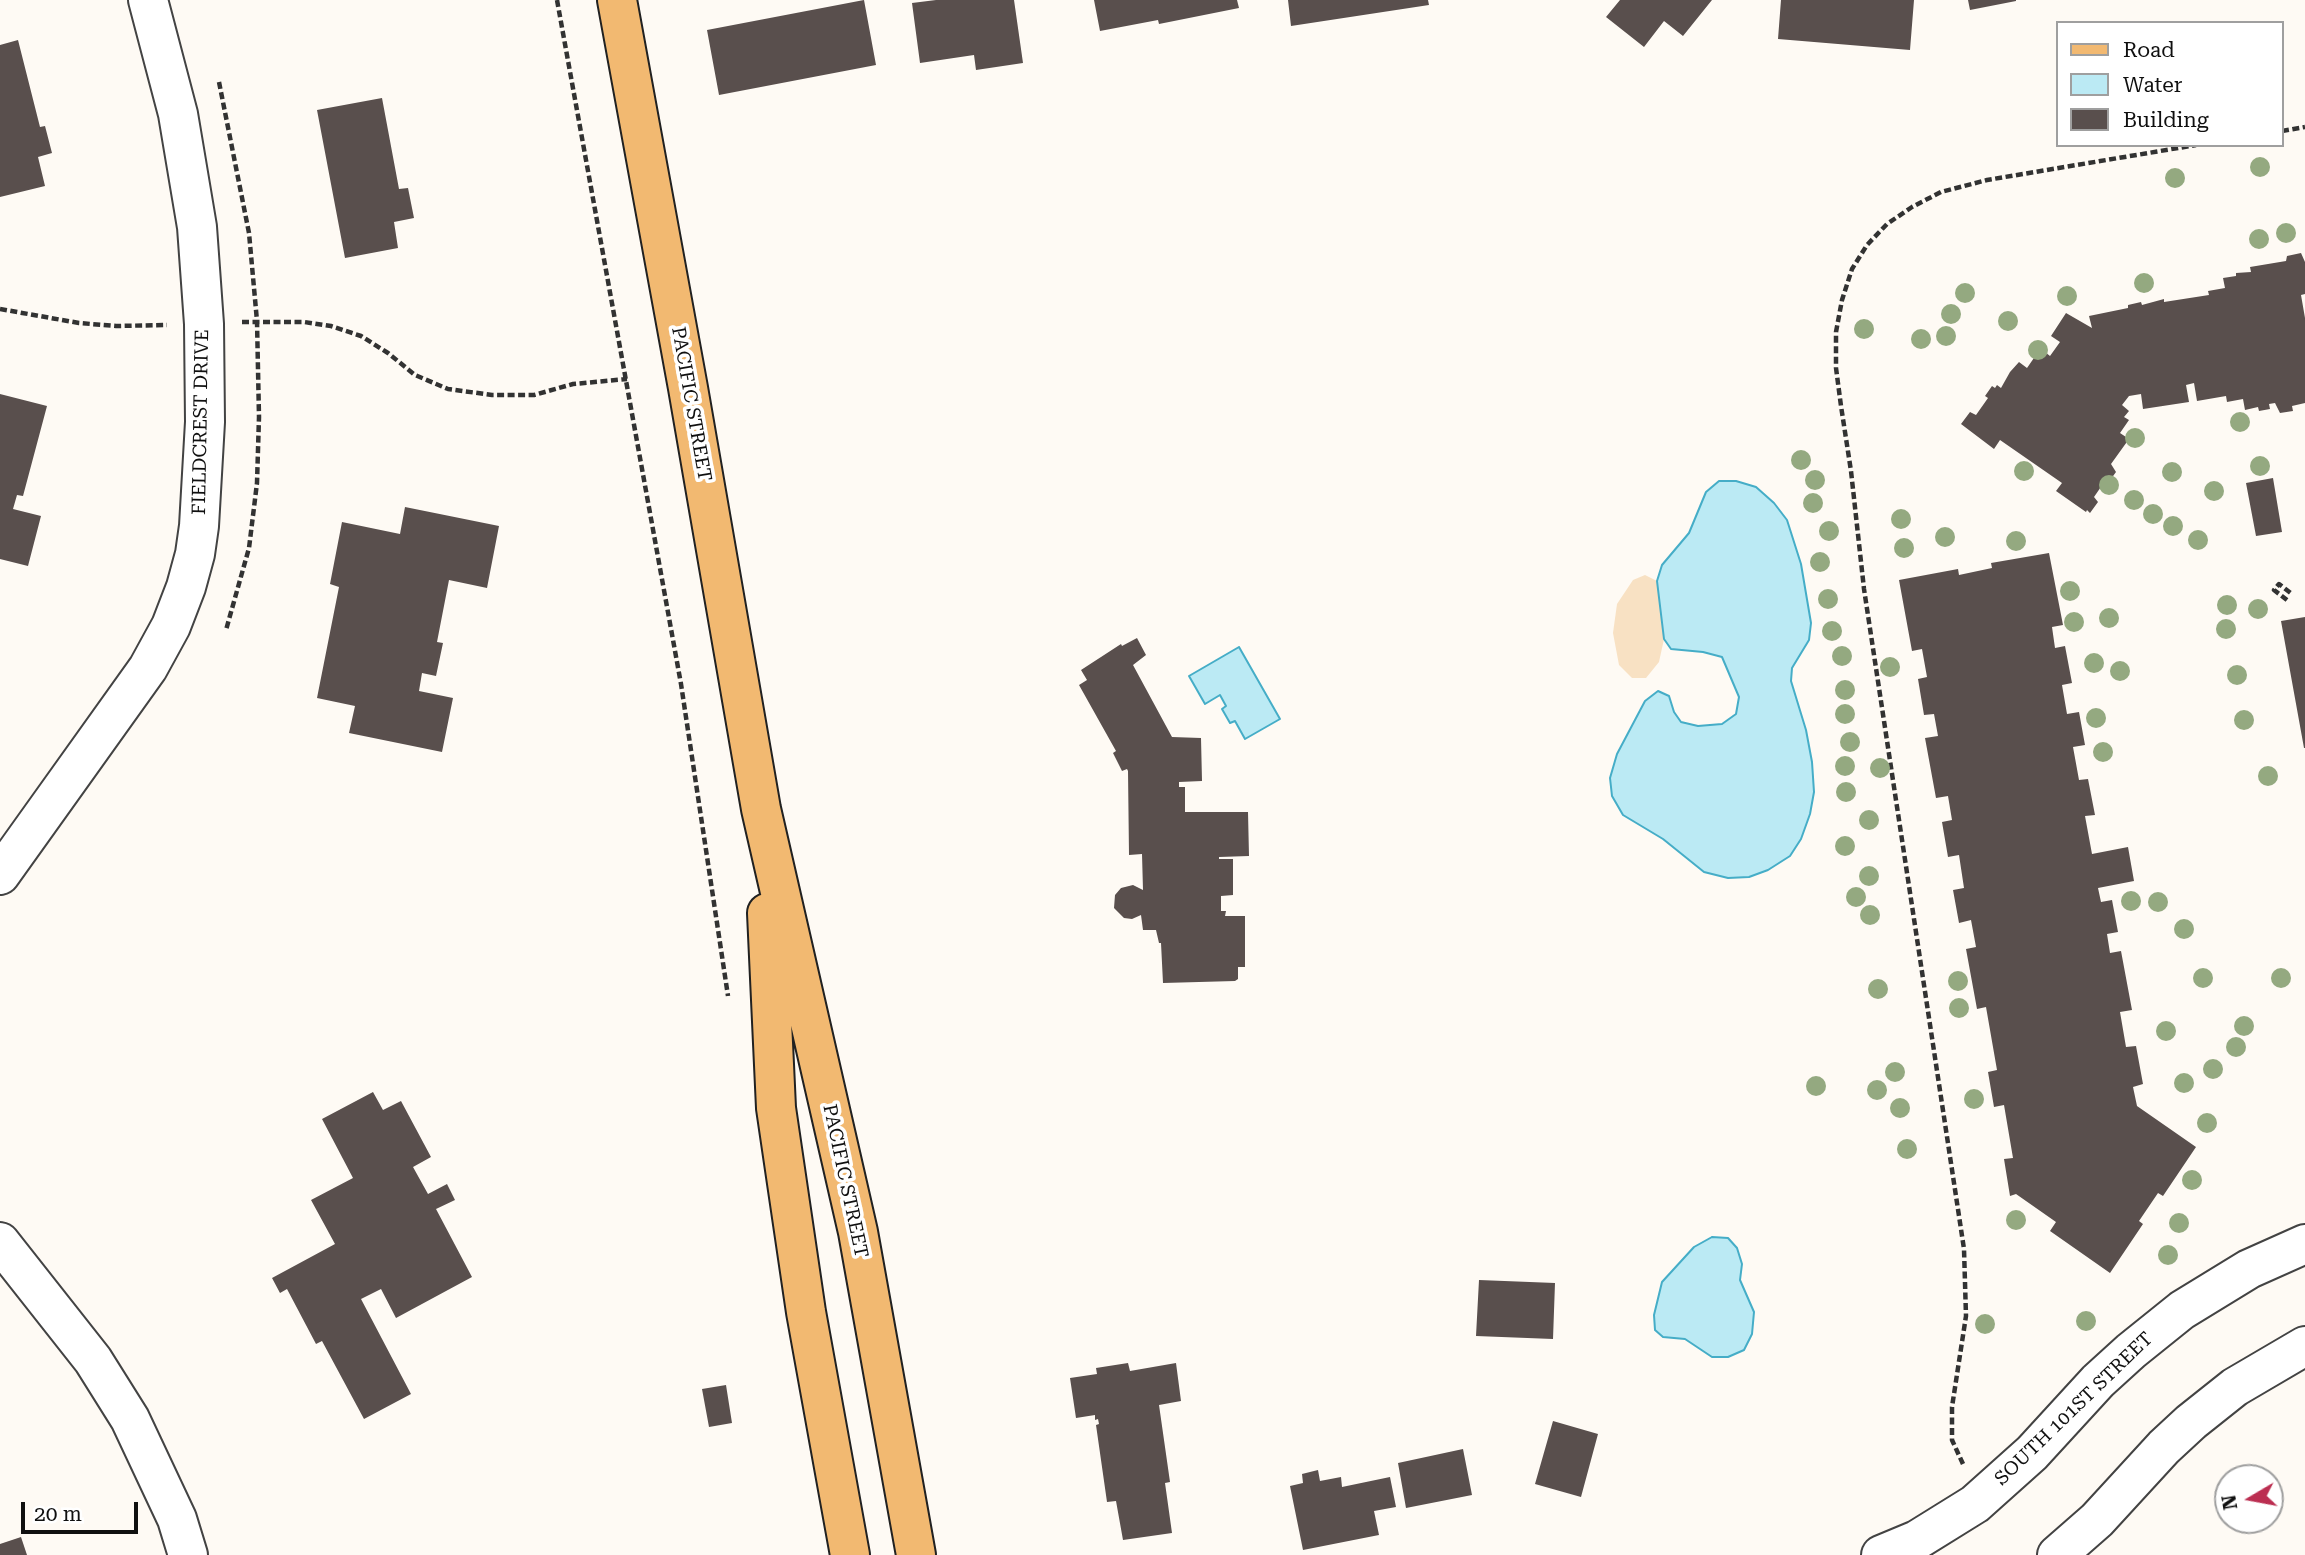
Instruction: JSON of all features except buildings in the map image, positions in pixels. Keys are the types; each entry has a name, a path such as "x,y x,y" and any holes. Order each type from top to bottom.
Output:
{"main road":[{"name":"PACIFIC STREET","path":"617,0 691,401 761,809 858,1232 916,1555"},
{"name":"PACIFIC STREET","path":"761,809 776,1108 806,1312 850,1555"}],"street":[{"name":"FIELDCREST DRIVE","path":"0,875 148,668 171,626 186,587 199,526 205,422 204,324 197,227 178,114 148,0"},
{"path":"0,1242 93,1360 130,1419 177,1519 188,1555"},
{"name":"SOUTH 101ST STREET","path":"1881,1555 1917,1540 1975,1504 2032,1453 2098,1381 2182,1310 2249,1269 2305,1244"},
{"path":"2057,1555 2097,1520 2164,1447 2191,1422 2235,1387 2305,1346"}],"path":[{"path":"557,0 628,379 683,697 729,1000"},
{"path":"219,82 249,233 257,321 257,483 249,548 226,630"},
{"path":"2284,131 2305,127"},
{"path":"1964,1468 1952,1440 1952,1407 1966,1316 1964,1250 1864,589 1851,471 1840,406 1836,332 1852,269 1867,245 1887,224 1912,207 1941,192 1987,180 2184,147"},
{"path":"0,309 37,317 116,326 257,321 304,322 331,326 351,333 388,353 415,375 448,389 492,395 534,395 573,384 628,379"},
{"path":"2287,600 2274,590 2278,584 2292,594"}],"sand":[{"path":"1645,575 1657,581 1664,639 1659,662 1646,678 1632,678 1619,665 1613,633 1617,604 1633,580"}],"water":[{"path":"1719,481 1736,481 1756,487 1774,503 1787,520 1801,564 1811,623 1809,640 1792,668 1791,681 1806,730 1812,762 1814,792 1810,814 1801,839 1790,856 1768,870 1749,877 1728,878 1704,872 1663,839 1623,815 1612,796 1610,778 1617,754 1645,701 1658,691 1669,696 1674,712 1681,722 1698,726 1722,724 1736,714 1739,697 1722,657 1671,649 1664,639 1657,581 1662,565 1689,533 1706,492"},
{"path":"1239,647 1280,719 1245,739 1235,721 1230,723 1222,709 1226,706 1220,695 1205,704 1189,676"},
{"path":"1712,1237 1728,1238 1737,1248 1742,1264 1740,1280 1754,1312 1752,1334 1744,1350 1728,1357 1712,1357 1685,1339 1663,1337 1655,1330 1654,1315 1662,1282 1694,1247"}]}
